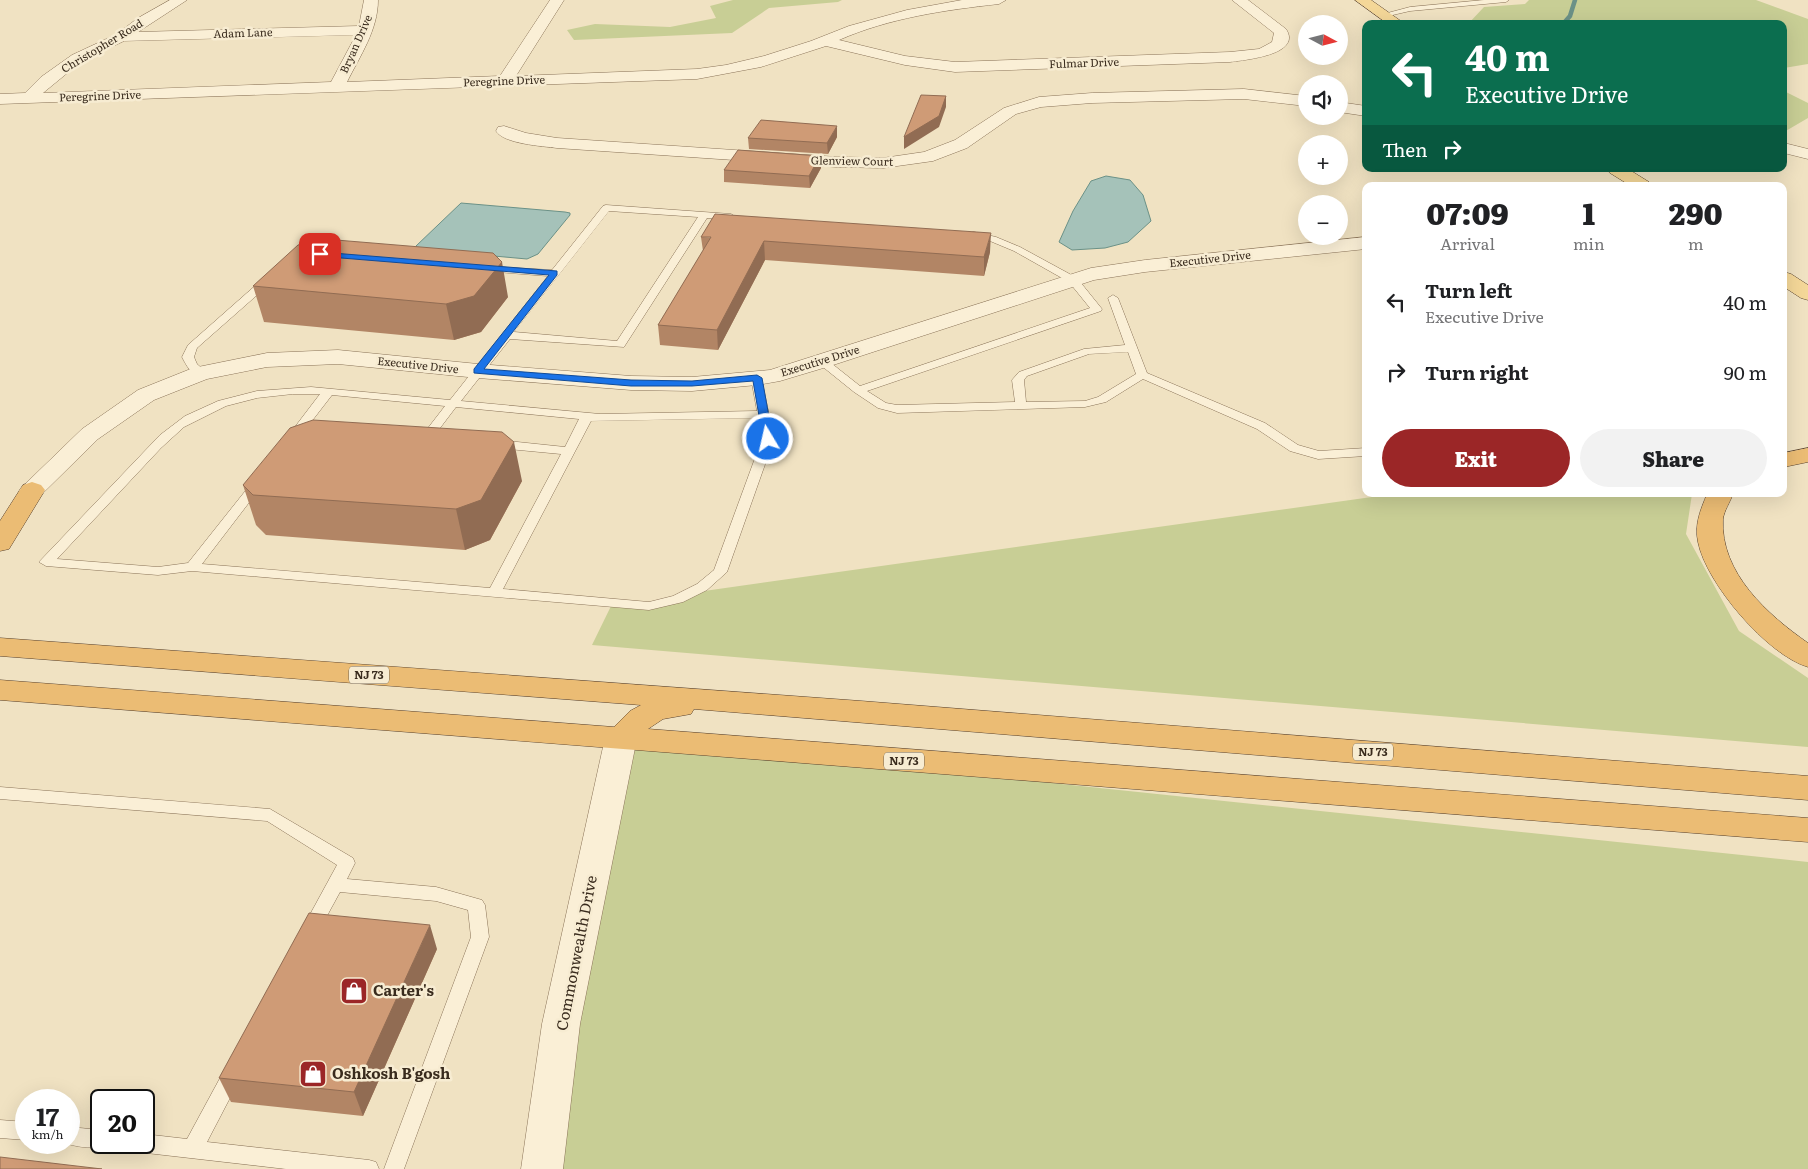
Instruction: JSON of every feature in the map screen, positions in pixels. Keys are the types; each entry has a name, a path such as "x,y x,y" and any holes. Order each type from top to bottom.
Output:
{"highway":[{"path":"1787,459 1808,455"},
{"path":"0,517 32,490"},
{"path":"0,543 32,490"},
{"path":"1718,497 1713,504 1708,529 1715,557 1731,586 1757,618 1808,657"},
{"name":"NJ 73","path":"3,644 738,703 928,716 1808,788"},
{"name":"NJ 73","path":"0,690 1808,830"},
{"path":"621,738 644,715 659,708 738,703"}],"main road":[{"path":"1362,0 1392,20"},
{"path":"1621,172 1637,182"},
{"path":"1787,280 1808,294"}],"street":[{"name":"Christopher Road","path":"29,98 47,80 77,58 122,37 143,21 180,0"},
{"name":"Bryan Drive","path":"336,88 364,30 369,17 371,0"},
{"path":"505,81 557,0"},
{"name":"Peregrine Drive","path":"0,99 697,74 747,67 885,20 978,2 999,0"},
{"name":"Fulmar Drive","path":"824,42 898,60 928,65 955,66 1230,57 1272,50 1279,44 1282,38 1281,32 1239,0"},
{"name":"Adam Lane","path":"122,37 364,30"},
{"name":"Glenview Court","path":"504,131 523,138 557,143 837,162 884,163 907,161 945,151 961,144 1010,111 1039,102 1092,98 1244,94 1298,100"},
{"path":"1348,108 1362,110"},
{"path":"1787,148 1807,151"},
{"name":"Executive Drive","path":"32,490 90,434 146,395 201,373 268,360 338,357 478,371 631,383 692,384 757,378 772,376 822,361 1091,274 1145,266 1362,243"},
{"name":"Commonwealth Drive","path":"542,1169 561,1024 621,738"}],"lane":[{"path":"1410,0 1422,8"},
{"path":"1384,15 1422,8 1506,0"},
{"path":"446,439 422,436 453,403 606,208 743,218"},
{"path":"506,335 620,345 704,215"},
{"path":"858,390 1097,309 1073,280 1017,249 993,239 967,235"},
{"path":"476,267 554,273"},
{"path":"201,373 192,366 188,357 192,347 274,274"},
{"path":"1114,298 1142,375 1261,426 1294,448 1318,455 1362,452"},
{"path":"1021,405 1018,380 1023,374 1088,351 1132,348"},
{"path":"822,361 858,390 882,406 897,409 1085,404 1102,400 1142,375"},
{"path":"757,378 764,414 768,439 720,572 702,587 678,599 649,606 192,567 158,570 46,562 164,438 189,419 222,404 258,394 295,389 330,391 588,416 764,414"},
{"path":"286,447 330,391"},
{"path":"494,593 588,416"},
{"path":"303,425 322,426"},
{"path":"484,442 569,451"},
{"path":"192,567 268,470"},
{"path":"0,793 270,815 346,863 304,942"},
{"path":"334,885 436,894 476,905 480,936 394,1169"},
{"path":"192,1150 243,1055"},
{"path":"0,1128 15,1130"},
{"path":"155,1145 275,1164 369,1169"}],"green space":[{"path":"733,0 842,0 838,2 769,8 732,33 574,40 567,30 595,24 670,27 716,18 710,6"},
{"path":"1529,0 1756,0 1808,19 1808,64 1787,68 1787,20 1472,20 1484,7 1525,4"},
{"path":"1787,92 1808,103 1808,118 1787,130"},
{"path":"1372,497 1692,497 1686,534 1739,631 1808,678 1808,747 592,645 612,604 649,606 690,593"},
{"path":"621,738 1808,862 1808,1169 542,1169"}],"water":[{"path":"1106,176 1130,180 1143,195 1151,221 1128,242 1105,248 1072,250 1059,242 1073,211 1091,181"},
{"path":"461,203 565,212 570,213 570,215 538,254 527,259 416,249 416,246"}],"building":[{"path":"921,95 946,96 939,116 904,137"},
{"path":"761,120 837,126 827,143 748,138"},
{"path":"738,150 820,156 809,176 724,170"},
{"path":"715,214 991,233 984,257 764,241 717,330 658,325 711,237 701,237"},
{"path":"324,239 493,253 502,262 474,296 446,304 253,286 298,245"},
{"path":"313,420 502,432 514,442 481,500 456,509 253,495 243,485 290,428"},
{"path":"309,913 430,925 354,1092 219,1078"},
{"path":"0,1157 102,1169 0,1169"}],"waterway":[{"path":"1566,20 1570,16 1575,0"}],"place":[{"name":"Carter's","path":"354,991"},
{"name":"Oshkosh B'gosh","path":"313,1074"}],"route":[{"path":"320,254 554,273 478,371 631,383 692,384 757,378 768,439"}]}
